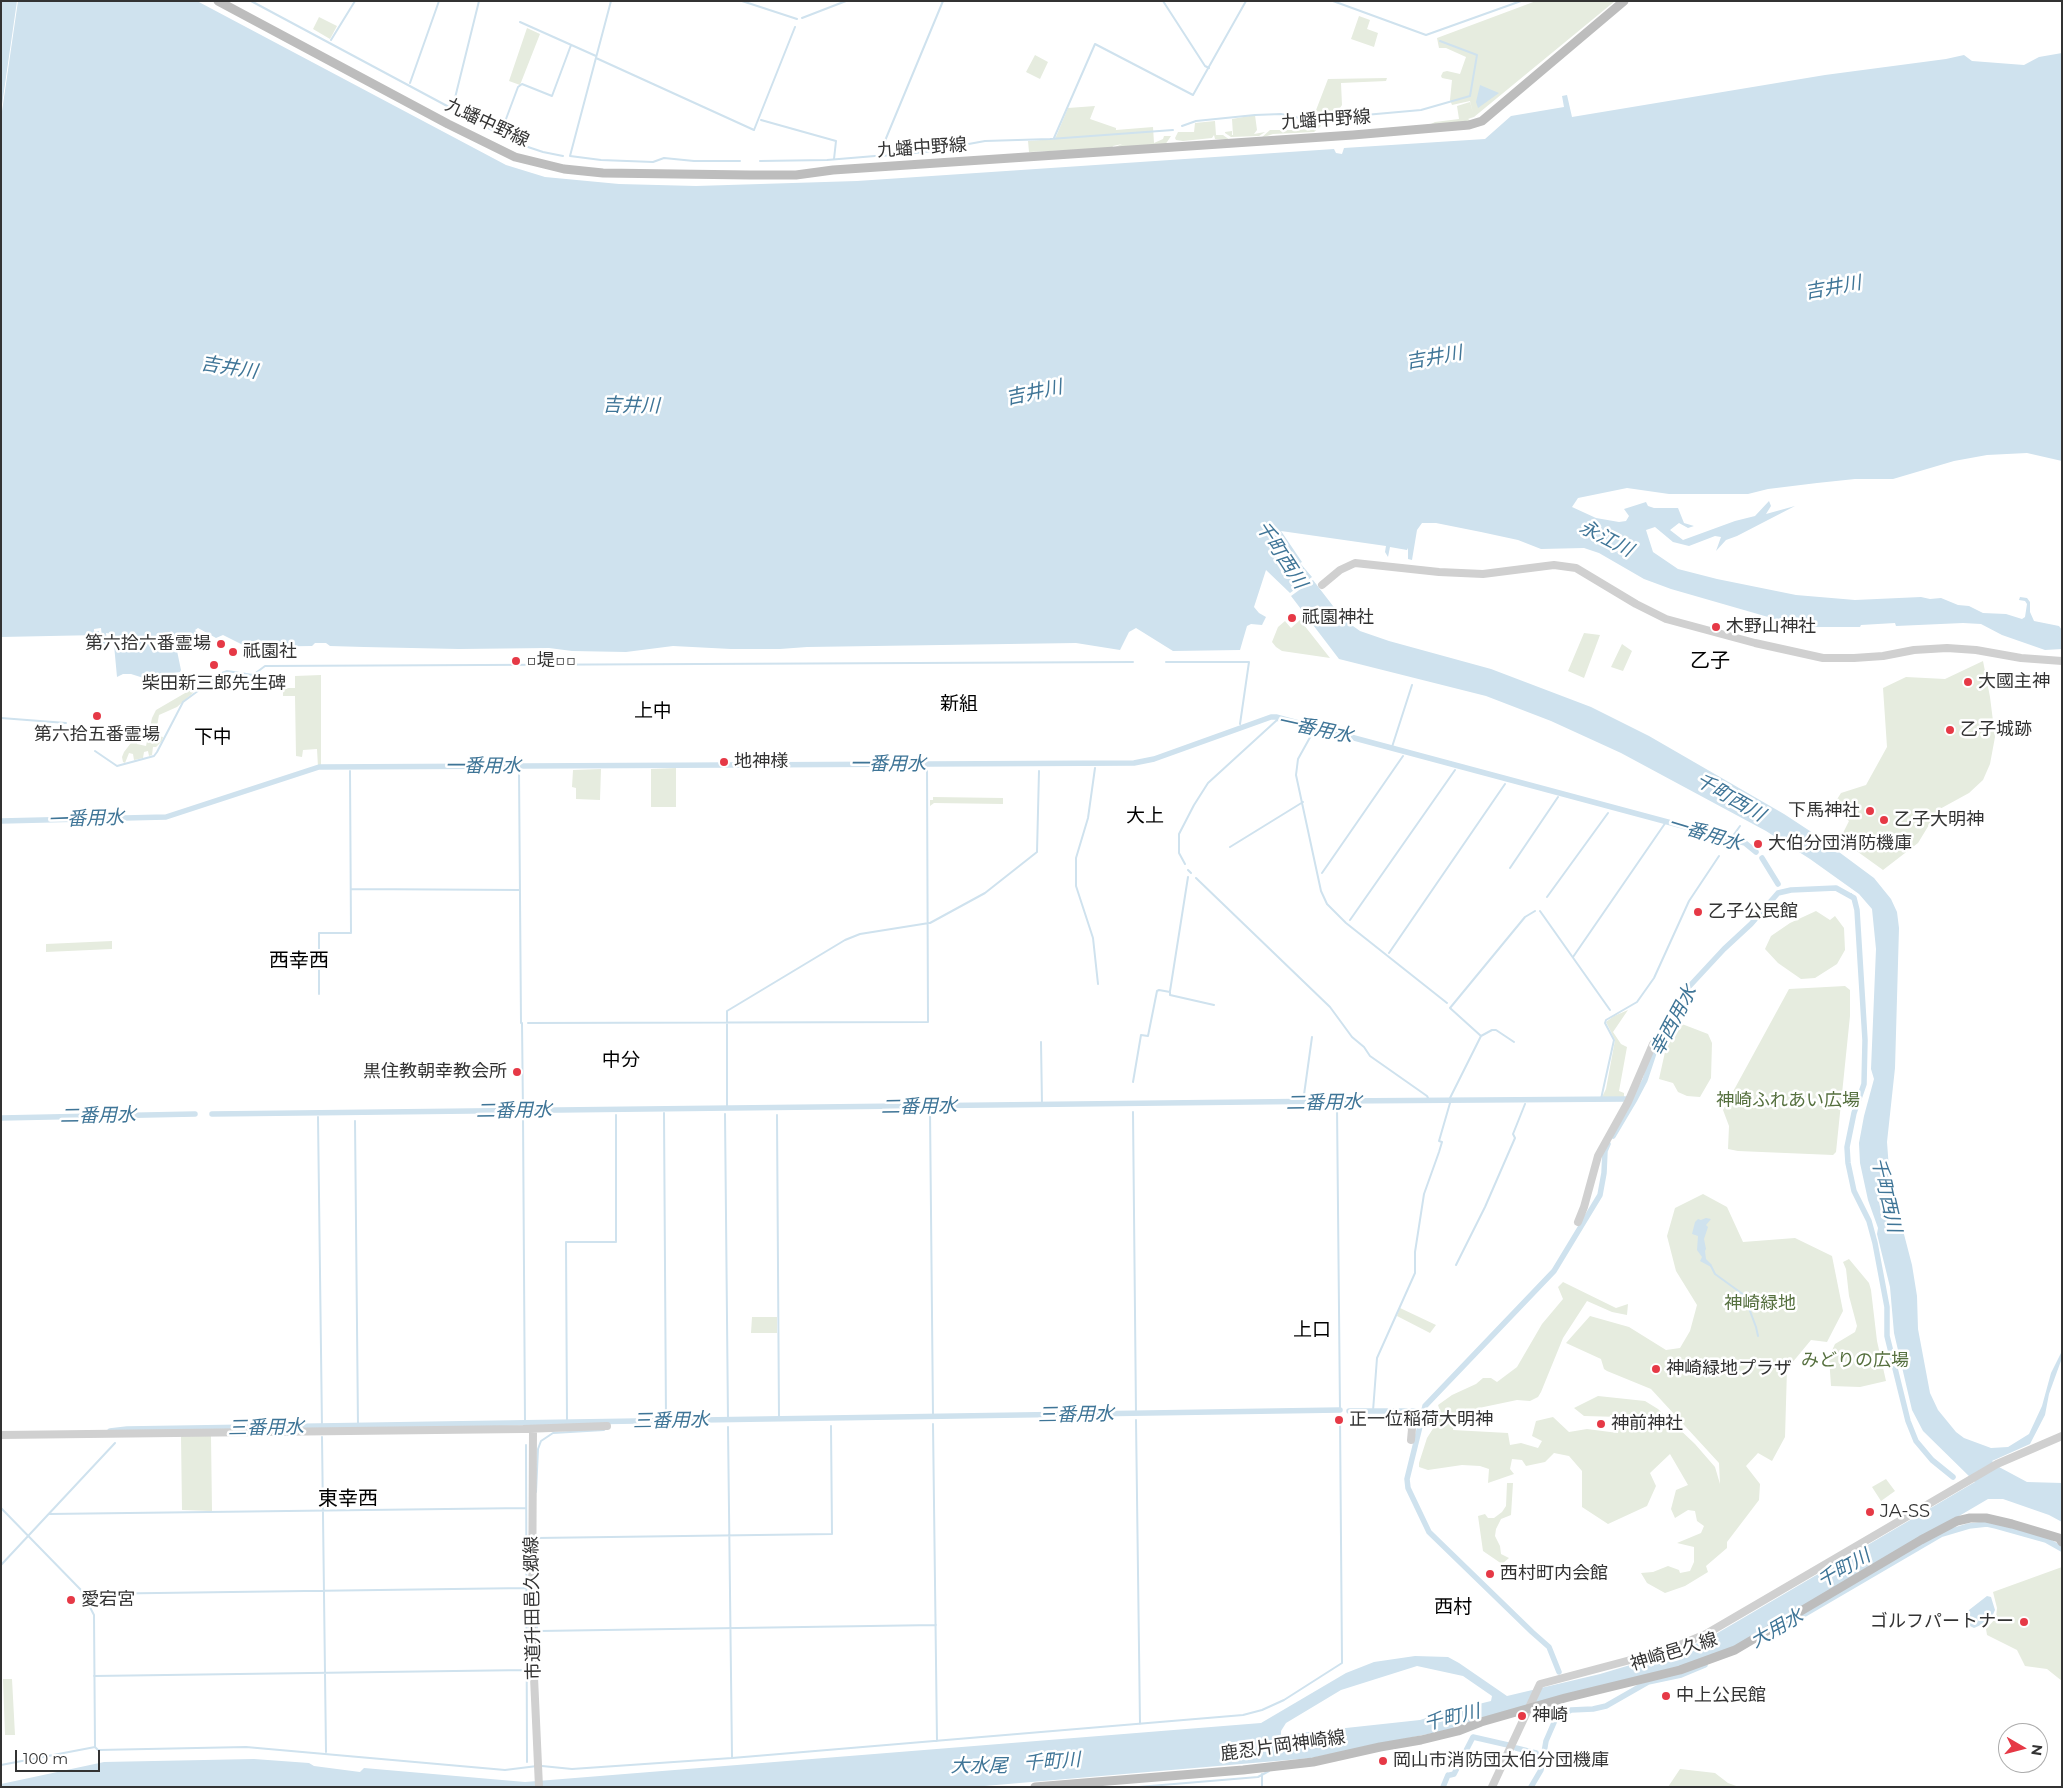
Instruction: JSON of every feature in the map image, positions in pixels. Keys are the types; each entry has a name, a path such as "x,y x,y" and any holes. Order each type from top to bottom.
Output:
{"main road":[{"name":"九蟠中野線","path":"218,1 431,115 516,157 564,169 603,173 750,175 796,175 833,170 1469,125 1482,121 1624,1"},
{"name":"神崎邑久線","path":"1530,1706 1680,1670 1735,1650 1921,1540 1957,1521 1970,1518 1986,1518 2059,1538 2062,1542"},
{"name":"鹿忍片岡神崎線","path":"1035,1787 1243,1770 1313,1762 1458,1731 1530,1706"}],"street":[{"path":"1322,585 1340,570 1355,563 1439,572 1483,574 1554,565 1576,568 1636,604 1666,619 1746,641 1822,658 1883,656 1914,650 1947,648 1976,650 2021,658 2062,661"},
{"path":"1578,1222 1598,1156 1628,1102 1653,1044"},
{"path":"1394,1416 1403,1417 1409,1421 1412,1429 1411,1440"},
{"path":"1,1435 532,1429 607,1426"},
{"name":"市道升田邑久郷線","path":"532,1429 532,1633 538,1779"},
{"path":"1492,1787 1540,1684 1668,1650 1706,1634 1997,1464 2062,1436"}],"green space":[{"path":"1536,1 1615,1 1474,117 1468,119 1471,121 1425,127 1435,122 1459,119 1457,106 1470,102 1473,113 1470,101 1452,105 1450,100 1452,80 1442,78 1441,76 1443,72 1447,71 1460,74 1466,57 1446,48 1439,48 1437,38"},
{"path":"1359,16 1370,20 1367,29 1378,33 1374,47 1351,39"},
{"path":"319,17 337,26 330,39 313,29"},
{"path":"527,28 540,34 520,85 509,81"},
{"path":"1035,55 1048,62 1040,79 1026,72"},
{"path":"1387,78 1386,81 1341,83 1342,105 1340,116 1313,118 1328,79"},
{"path":"1095,106 1090,119 1116,128 1116,130 1153,127 1154,143 1163,139 1164,136 1171,136 1165,145 1113,148 1122,144 1112,148 1029,152 1028,141 1055,139 1068,108"},
{"path":"1255,115 1257,130 1254,134 1265,132 1259,136 1231,137 1225,133 1232,131 1233,135 1232,119"},
{"path":"1215,121 1216,135 1223,135 1230,140 1215,139 1214,135 1212,138 1183,141 1176,140 1175,138 1178,132 1194,132 1195,123"},
{"path":"1301,121 1319,122 1321,126 1314,132 1273,134 1261,138 1270,130 1298,130"},
{"path":"1300,620 1330,658 1282,651 1272,642 1278,627 1285,621 1291,628"},
{"path":"1584,633 1600,635 1584,678 1568,671"},
{"path":"1622,644 1632,651 1623,671 1611,667"},
{"path":"1983,661 1995,737 1990,764 1983,780 1969,793 1938,810 1918,843 1883,870 1840,839 1849,821 1832,807 1841,793 1866,785 1887,747 1883,688 1906,677 1945,679"},
{"path":"321,675 321,766 318,767 317,749 303,750 302,757 296,756 295,696 283,696 283,688 295,688 295,676"},
{"path":"192,689 194,692 177,707 159,715 156,732 158,736 163,737 156,747 153,747 152,755 149,756 148,751 144,752 143,758 134,760 133,754 129,753 125,763 123,762 124,752 134,739 137,740 137,744 146,746 152,718 156,710"},
{"path":"676,768 676,807 651,807 651,769"},
{"path":"601,769 600,800 576,799 576,788 572,787 573,770"},
{"path":"933,797 1003,798 1003,804 934,803 930,806 930,800 933,800"},
{"path":"1816,911 1830,920 1835,916 1844,928 1845,950 1837,964 1815,978 1801,979 1778,963 1765,949 1771,936 1790,923"},
{"path":"112,941 112,949 46,952 46,944"},
{"name":"神崎ふれあい広場","path":"1845,986 1850,990 1850,1016 1836,1152 1833,1155 1728,1149 1729,1126 1723,1110 1789,989"},
{"path":"1628,1010 1613,1032 1621,1044 1627,1047 1619,1091 1624,1093 1624,1097 1602,1097 1606,1089 1615,1040 1606,1022"},
{"path":"1682,1024 1708,1034 1712,1043 1711,1078 1700,1097 1687,1096 1678,1092 1673,1083 1659,1079 1665,1052 1677,1027"},
{"name":"神崎緑地","path":"1703,1194 1727,1207 1743,1242 1795,1238 1832,1256 1843,1311 1827,1342 1811,1340 1787,1369 1785,1437 1772,1461 1758,1453 1746,1466 1760,1484 1759,1500 1727,1542 1727,1548 1706,1566 1708,1572 1685,1586 1665,1593 1647,1583 1641,1573 1653,1572 1668,1566 1679,1570 1680,1573 1690,1571 1694,1562 1694,1547 1677,1543 1701,1533 1704,1526 1697,1521 1695,1511 1688,1510 1675,1518 1671,1509 1676,1490 1688,1485 1670,1454 1650,1473 1656,1486 1647,1506 1608,1524 1582,1507 1582,1471 1569,1456 1554,1453 1545,1462 1526,1466 1522,1460 1512,1459 1510,1469 1514,1474 1488,1483 1489,1469 1480,1466 1462,1465 1428,1470 1419,1467 1419,1463 1427,1438 1435,1425 1427,1423 1428,1421 1440,1419 1441,1414 1438,1405 1452,1395 1476,1384 1483,1378 1491,1378 1497,1382 1517,1367 1542,1324 1563,1299 1558,1287 1563,1282 1616,1308 1628,1304 1627,1315 1612,1312 1587,1301 1563,1338 1538,1397 1530,1401 1517,1400 1455,1413 1453,1430 1508,1433 1510,1445 1521,1443 1538,1448 1542,1441 1532,1436 1536,1421 1553,1417 1569,1432 1587,1429 1618,1433 1620,1417 1584,1416 1574,1408 1598,1396 1645,1401 1658,1409 1695,1444 1715,1467 1720,1484 1719,1463 1651,1389 1607,1371 1604,1369 1601,1359 1566,1343 1590,1316 1629,1327 1666,1350 1680,1348 1690,1331 1697,1305 1676,1271 1667,1236 1675,1208"},
{"name":"みどりの広場","path":"1849,1259 1869,1283 1877,1341 1886,1381 1860,1387 1831,1386 1829,1357 1835,1344 1855,1332 1857,1326 1843,1262"},
{"path":"1400,1308 1436,1325 1430,1333 1397,1316"},
{"path":"752,1317 777,1317 777,1333 751,1333"},
{"path":"181,1436 211,1436 212,1511 182,1510"},
{"path":"1886,1479 1895,1491 1881,1501 1872,1487"},
{"path":"1507,1483 1513,1483 1511,1515 1501,1519 1495,1536 1500,1546 1501,1554 1509,1558 1502,1564 1483,1551 1478,1516 1485,1514 1488,1518 1494,1518 1502,1512 1506,1506"},
{"name":"ゴルフパートナー","path":"2062,1567 2062,1681 2047,1669 2025,1666 2017,1650 1987,1635 1986,1629 1996,1618 1997,1608 1993,1592"},
{"path":"3,1679 12,1679 15,1735 5,1735"},
{"path":"1680,1769 1715,1773 1728,1783 1739,1787 1668,1787"}],"water":[{"path":"1,1 17,1 1,112"},
{"path":"18,1 197,1 506,165 545,177 619,184 696,186 857,181 1334,149 1336,153 1342,154 1344,148 1485,139 1511,116 1564,107 1562,96 1567,95 1572,117 1825,75 1964,55 1972,61 2024,65 2039,57 2062,53 2062,461 2027,453 1987,455 1954,461 1893,479 1855,479 1768,489 1748,494 1669,494 1627,488 1578,498 1572,507 1596,518 1619,522 1626,521 1629,516 1624,509 1646,502 1648,506 1654,508 1678,508 1684,523 1694,526 1688,528 1679,523 1670,530 1683,540 1735,521 1755,516 1769,501 1771,506 1766,514 1795,506 1726,540 1716,551 1721,537 1715,536 1689,546 1673,542 1655,527 1646,530 1653,552 1678,569 1796,595 1855,600 1941,598 1958,605 1969,606 1983,613 2006,614 2022,619 2025,617 2027,604 2025,601 2019,600 2020,597 2027,598 2030,602 2030,612 2034,621 2059,626 2062,630 2062,649 2045,650 2002,635 1981,624 1896,626 1895,623 1861,625 1860,627 1809,627 1671,589 1644,579 1599,553 1584,548 1541,549 1518,540 1436,523 1422,523 1417,530 1412,560 1408,559 1408,548 1407,550 1390,547 1388,557 1385,552 1386,546 1281,531 1302,562 1300,563 1312,577 1290,593 1266,570 1254,607 1266,617 1262,625 1251,624 1247,626 1240,650 1173,651 1136,628 1129,632 1120,650 1076,643 780,649 673,646 626,652 572,651 549,648 459,649 330,646 326,643 315,643 312,646 247,647 223,635 216,638 198,628 195,630 203,639 176,646 180,672 154,676 153,681 131,674 123,674 117,677 113,634 106,633 108,646 103,646 101,628 94,629 94,631 99,631 99,635 1,637 1,118"},
{"path":"1480,85 1499,93 1478,108 1476,102"},
{"path":"1313,580 1343,619 1360,631 1389,641 1491,669 1591,707 1649,736 1784,814 1874,878 1891,899 1897,912 1899,928 1895,1068 1887,1142 1893,1192 1912,1265 1917,1296 1918,1329 1930,1393 1938,1410 1956,1432 1964,1438 1991,1448 2008,1447 2029,1434 2042,1406 2051,1373 2062,1351 2062,1358 2049,1394 2045,1415 2030,1444 1992,1461 1999,1467 2027,1482 2062,1483 2062,1522 2049,1515 2003,1499 1988,1499 1736,1647 1683,1667 1457,1728 1311,1758 973,1787 1,1787 1,1784 104,1762 254,1759 309,1763 314,1766 360,1772 364,1768 525,1782 1261,1723 1346,1673 1374,1662 1415,1656 1448,1657 1507,1696 1600,1674 1684,1649 1709,1638 1975,1482 1923,1431 1912,1410 1894,1333 1890,1287 1877,1234 1878,1228 1868,1200 1860,1163 1859,1143 1874,1079 1871,1069 1876,949 1872,909 1859,894 1766,831 1621,753 1551,721 1486,696 1339,659 1291,596","holes":["1417,1666 1463,1676 1492,1696 1491,1701 1420,1720 1281,1735 1281,1731 1286,1723 1341,1690"]},
{"path":"1698,1219 1711,1219 1706,1225 1708,1227 1704,1239 1706,1259 1712,1265 1711,1267 1700,1261 1702,1257 1697,1250 1698,1236 1692,1234 1695,1222"},
{"path":"1987,1596 1991,1597 1995,1610 1990,1621 1974,1628 1968,1625 1967,1617 1969,1610"}],"waterway":[{"path":"251,1 477,122"},
{"path":"331,40 355,1"},
{"path":"410,83 439,1"},
{"path":"453,106 479,1"},
{"path":"611,1 570,156 601,160 653,162 664,158 694,161 740,161"},
{"path":"742,1 797,19"},
{"path":"802,18 846,1"},
{"path":"943,1 882,148 881,156 925,152 985,141 1050,139 1173,130"},
{"path":"1163,1 1205,66 1209,68"},
{"path":"1054,138 1095,44 1193,95 1246,1"},
{"path":"1333,1 1426,35 1521,1"},
{"path":"520,22 596,56"},
{"path":"596,58 754,130 795,27"},
{"path":"1182,126 1196,121 1255,115 1281,114 1309,120 1421,110 1470,96 1477,55 1440,41"},
{"path":"500,135 518,87 522,84 552,96 571,45"},
{"path":"761,120 836,141 834,159"},
{"path":"482,125 525,146 563,156"},
{"path":"760,161 827,160 875,156"},
{"path":"95,751 117,766 154,756 183,702 222,673 227,671 253,675 265,666 1133,662"},
{"path":"1166,662 1249,662 1240,724"},
{"path":"1392,747 1412,685"},
{"name":"一番用水","path":"1,821 166,817 319,767 1134,763 1154,759 1271,717 1276,717 1731,839 1745,843 1756,852"},
{"path":"1,718 66,723"},
{"path":"1185,864 1179,853 1179,834 1208,783 1277,720 1307,728 1309,725"},
{"path":"1313,732 1298,759 1296,775 1321,891 1327,904 1346,923 1447,1003"},
{"path":"1322,873 1403,756"},
{"path":"528,1023 928,1022 927,765"},
{"path":"1095,768 1088,818 1076,858 1076,886 1093,938 1098,984"},
{"path":"519,770 521,1023"},
{"path":"1350,920 1455,770"},
{"path":"319,994 319,933 351,933 350,771"},
{"path":"930,923 985,893 1037,852 1039,771"},
{"path":"1389,953 1505,784"},
{"path":"1510,868 1558,797"},
{"path":"1230,847 1303,802"},
{"path":"1547,897 1608,813"},
{"path":"1573,957 1666,822"},
{"name":"千町西川","path":"1730,840 1740,826"},
{"path":"1601,1099 1614,1040 1605,1023 1606,1020 1637,1002 1654,978 1689,901 1719,856"},
{"name":"一番用水","path":"1762,858 1778,884"},
{"path":"1188,870 1191,873"},
{"path":"1170,991 1188,877"},
{"path":"1196,878 1330,1007 1352,1037 1364,1047 1370,1056 1427,1096 1429,1100"},
{"name":"幸西用水","path":"1613,1136 1645,1080 1654,1053 1685,991 1724,949 1751,924 1778,893 1791,890 1836,888 1854,898 1857,910 1865,1040 1864,1084 1854,1113 1847,1147 1848,1163 1854,1191 1869,1221 1875,1243 1887,1307 1887,1336 1908,1421 1916,1441 1932,1460 1953,1477"},
{"path":"351,889 520,890"},
{"path":"1481,1036 1450,1008 1525,917 1535,911"},
{"path":"1540,911 1610,1010"},
{"path":"727,1108 727,1011 845,940 860,934 929,923"},
{"path":"1133,1082 1141,1035 1148,1036 1157,991 1170,992 1170,995 1214,1005"},
{"path":"522,1023 523,1112"},
{"path":"1449,1100 1481,1036 1496,1030 1514,1042"},
{"path":"1303,1102 1312,1037"},
{"path":"1041,1042 1042,1105"},
{"name":"二番用水","path":"212,1114 1627,1099"},
{"path":"1373,1411 1377,1358 1415,1273 1415,1252 1424,1194 1442,1142 1439,1141 1450,1103"},
{"path":"1456,1265 1485,1207 1515,1138 1513,1134 1525,1104"},
{"path":"1337,1106 1340,1411"},
{"path":"930,1110 933,1416"},
{"path":"1133,1112 1136,1414"},
{"path":"664,1113 666,1420"},
{"name":"二番用水","path":"1,1118 195,1114"},
{"path":"725,1114 728,1420"},
{"path":"567,1423 566,1242 616,1242 616,1115"},
{"path":"777,1115 779,1419"},
{"path":"523,1116 525,1424"},
{"path":"318,1117 322,1428"},
{"path":"355,1121 358,1427"},
{"name":"幸西用水","path":"1559,1672 1549,1647 1429,1532 1408,1488 1407,1479 1425,1406 1554,1271 1600,1195 1605,1151 1608,1144"},
{"path":"1711,1266 1715,1274 1744,1295 1758,1336"},
{"name":"三番用水","path":"110,1431 127,1429 1340,1410"},
{"name":"三番用水","path":"1349,1411 1415,1411"},
{"path":"542,1766 572,1769 732,1758 1243,1715 1262,1710 1284,1700 1342,1663 1340,1417"},
{"path":"1136,1420 1140,1724"},
{"path":"933,1424 937,1741"},
{"path":"536,1538 832,1534 831,1426"},
{"path":"728,1427 732,1757"},
{"path":"536,1492 538,1449 541,1441 553,1433 604,1430"},
{"path":"322,1437 326,1752"},
{"path":"1,1565 115,1443"},
{"path":"526,1445 527,1762"},
{"path":"1,1508 81,1590 94,1615 95,1747 98,1750 246,1747 505,1770 537,1766"},
{"path":"49,1514 526,1508"},
{"name":"大用水","path":"1800,1617 1942,1534 1969,1526 1987,1524 1996,1526 2046,1540 2062,1549"},
{"path":"536,1577 537,1630"},
{"path":"84,1594 527,1588"},
{"path":"539,1631 936,1625"},
{"name":"大用水","path":"1531,1787 1541,1770 1546,1741 1556,1718 1571,1710 1593,1709 1606,1706 1648,1682 1681,1675 1705,1665"},
{"path":"94,1676 527,1670"},
{"path":"1450,1775 1454,1774 1473,1737 1508,1745"},
{"path":"1,1765 95,1747"},
{"path":"1516,1748 1536,1753"},
{"path":"1138,1787 1258,1777 1269,1771"},
{"path":"1262,1774 1262,1787"},
{"path":"1443,1787 1448,1775"}],"place":[{"name":"祇園神社","path":"1292,618"},
{"name":"木野山神社","path":"1716,627"},
{"name":"第六拾六番霊場","path":"221,644"},
{"name":"祇園社","path":"233,652"},
{"name":"□堤□□","path":"516,661"},
{"name":"柴田新三郎先生碑","path":"214,665"},
{"name":"大國主神","path":"1968,682"},
{"name":"第六拾五番霊場","path":"97,716"},
{"name":"乙子城跡","path":"1950,730"},
{"name":"地神様","path":"724,762"},
{"name":"下馬神社","path":"1870,811"},
{"name":"乙子大明神","path":"1884,820"},
{"name":"大伯分団消防機庫","path":"1758,844"},
{"name":"乙子公民館","path":"1698,912"},
{"name":"黒住教朝幸教会所","path":"517,1072"},
{"name":"神崎緑地プラザ","path":"1656,1369"},
{"name":"正一位稲荷大明神","path":"1339,1420"},
{"name":"神前神社","path":"1601,1424"},
{"name":"JA-SS","path":"1870,1512"},
{"name":"西村町内会館","path":"1490,1574"},
{"name":"愛宕宮","path":"71,1600"},
{"name":"ゴルフパートナー","path":"2024,1622"},
{"name":"中上公民館","path":"1666,1696"},
{"name":"神崎","path":"1522,1716"},
{"name":"岡山市消防団太伯分団機庫","path":"1383,1761"}],"district":[{"name":"乙子","path":"1710,661"},
{"name":"新組","path":"959,704"},
{"name":"上中","path":"653,711"},
{"name":"下中","path":"213,737"},
{"name":"大上","path":"1145,816"},
{"name":"西幸西","path":"299,961"},
{"name":"中分","path":"621,1060"},
{"name":"上口","path":"1312,1330"},
{"name":"東幸西","path":"348,1499"},
{"name":"西村","path":"1453,1607"}],"water label":[{"name":"吉井川","path":"1833,288"},
{"name":"吉井川","path":"1434,358"},
{"name":"吉井川","path":"229,368"},
{"name":"吉井川","path":"1034,393"},
{"name":"吉井川","path":"631,406"},
{"name":"永江川","path":"1606,539"},
{"name":"千町川","path":"1844,1569"},
{"name":"千町川","path":"1452,1718"},
{"name":"千町川","path":"1052,1762"},
{"name":"大水尾","path":"979,1766"}]}
